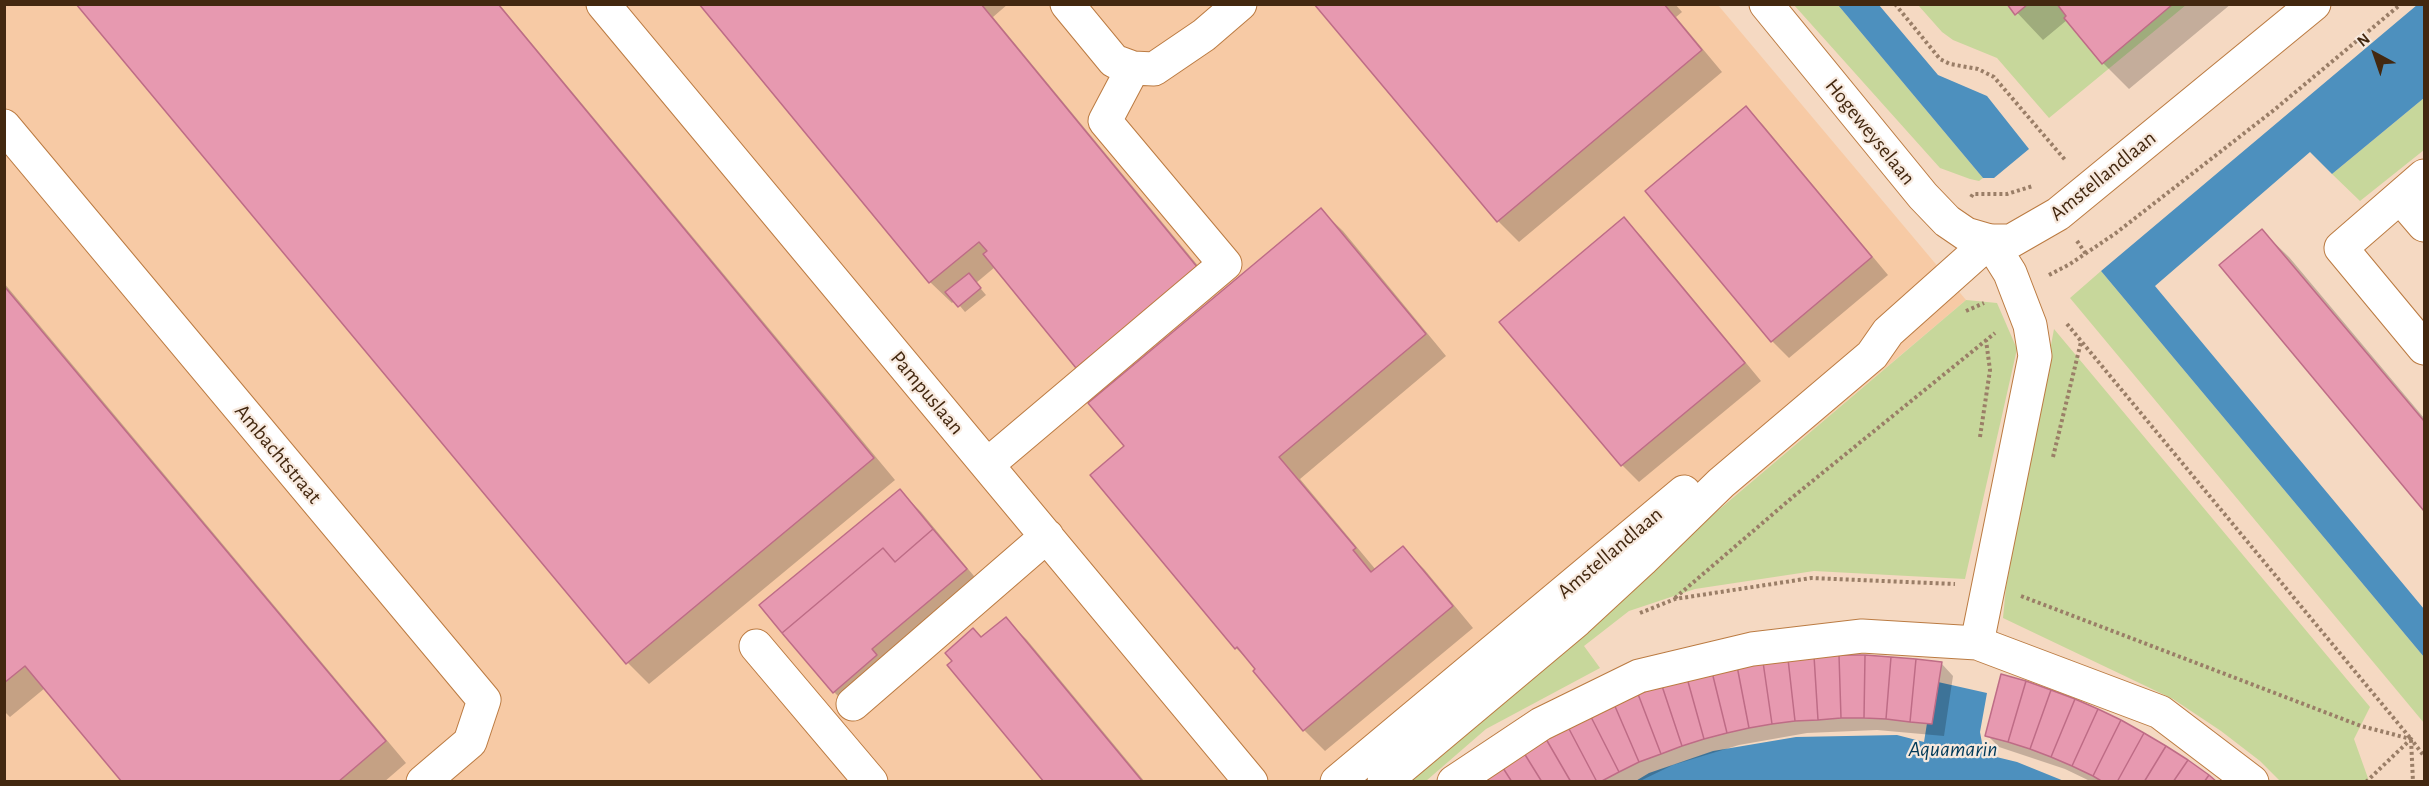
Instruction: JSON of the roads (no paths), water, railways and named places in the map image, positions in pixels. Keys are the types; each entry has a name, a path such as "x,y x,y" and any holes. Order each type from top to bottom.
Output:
{"street":[{"name":"Pampuslaan","path":"603,4 1251,782"},
{"path":"1067,4 1114,61 1133,68 1154,69 1204,35 1240,4"},
{"name":"Hogeweyselaan","path":"1766,4 1923,196 1947,221 1966,234 1990,241"},
{"name":"Amstellandlaan","path":"1384,782 1585,613 1721,483 1872,355 1888,332 1990,241 2011,241 2058,214 2314,4"},
{"path":"987,465 1226,264 1105,122 1133,68"},
{"name":"Ambachtstraat","path":"4,126 484,700 470,742 423,782"},
{"path":"2424,225 2412,186 2341,248 2424,348"},
{"path":"1977,643 2035,356 2030,325 2010,273 1990,241"},
{"name":"Amstellandlaan","path":"1337,782 1861,345 1888,332"},
{"path":"853,704 1047,536"},
{"path":"1454,782 1541,724 1639,676 1752,650 1862,636 1977,643 2160,712 2252,782"},
{"path":"756,646 871,782"}],"water":[{"path":"1838,5 1879,5 1938,75 1987,96 2029,149 1994,178 1983,178"},
{"path":"2417,5 2424,5 2424,98 2332,174 2310,152 2155,286 2424,609 2424,657 2101,271"},
{"name":"Aquamarin","path":"1938,682 1987,693 1980,732 1984,754 2017,762 2064,781 1634,782 1649,773 1713,751 1796,737 1897,735 1924,742"}]}
